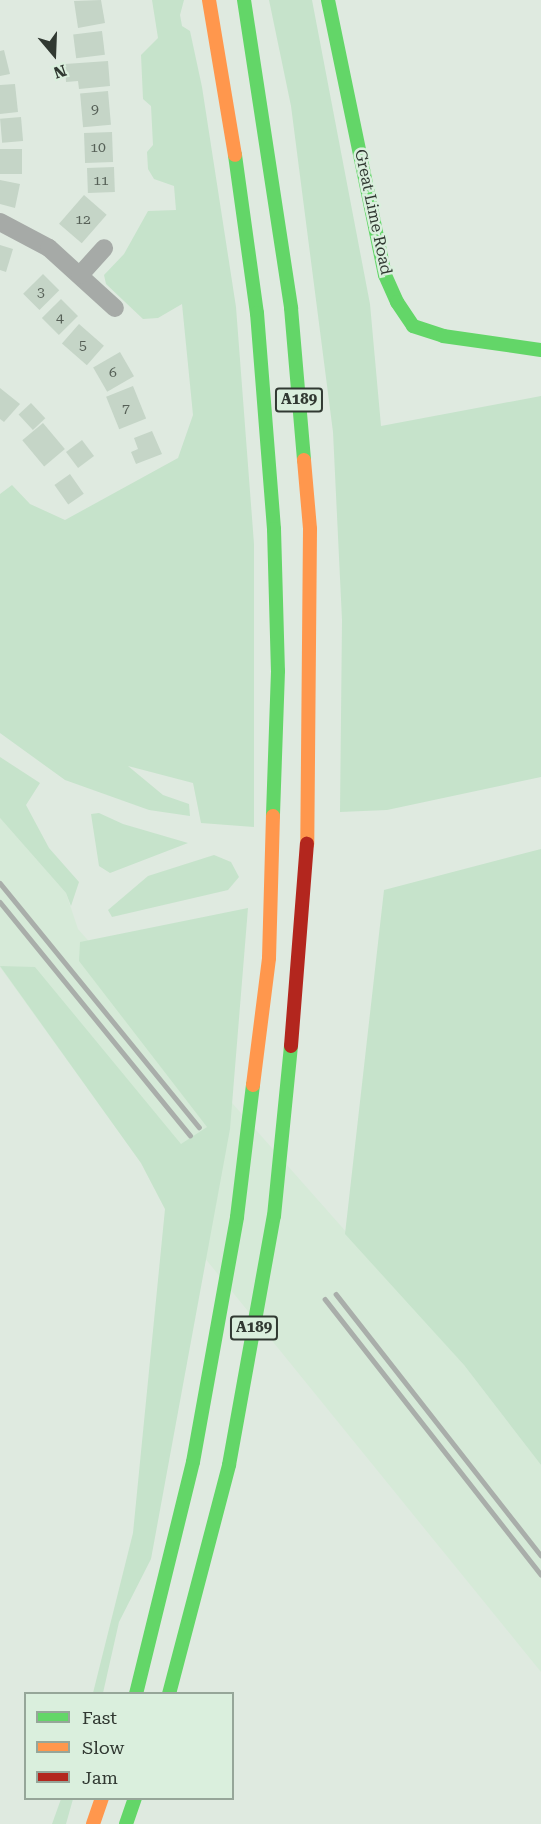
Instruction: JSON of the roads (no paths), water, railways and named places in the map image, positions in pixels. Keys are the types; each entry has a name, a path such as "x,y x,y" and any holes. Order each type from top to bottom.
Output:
{"main road":[{"name":"A189","path":"136,1692 193,1462 237,1217 269,958 278,671 274,541 257,313 224,76 209,0"},
{"name":"A189","path":"170,1692 229,1465 274,1216 300,956 309,803 310,529 291,308 258,68 244,0"},
{"name":"Great Lime Road","path":"328,0 386,275 397,302 413,326 433,333 541,350"},
{"path":"93,1824 101,1800"},
{"path":"126,1824 134,1800"}],"street":[{"path":"0,222 41,243 115,308"},
{"path":"80,275 104,248"}],"railway":[{"path":"0,883 199,1127"},
{"path":"0,902 190,1135"},
{"path":"336,1294 541,1555"},
{"path":"325,1299 541,1574"}]}
